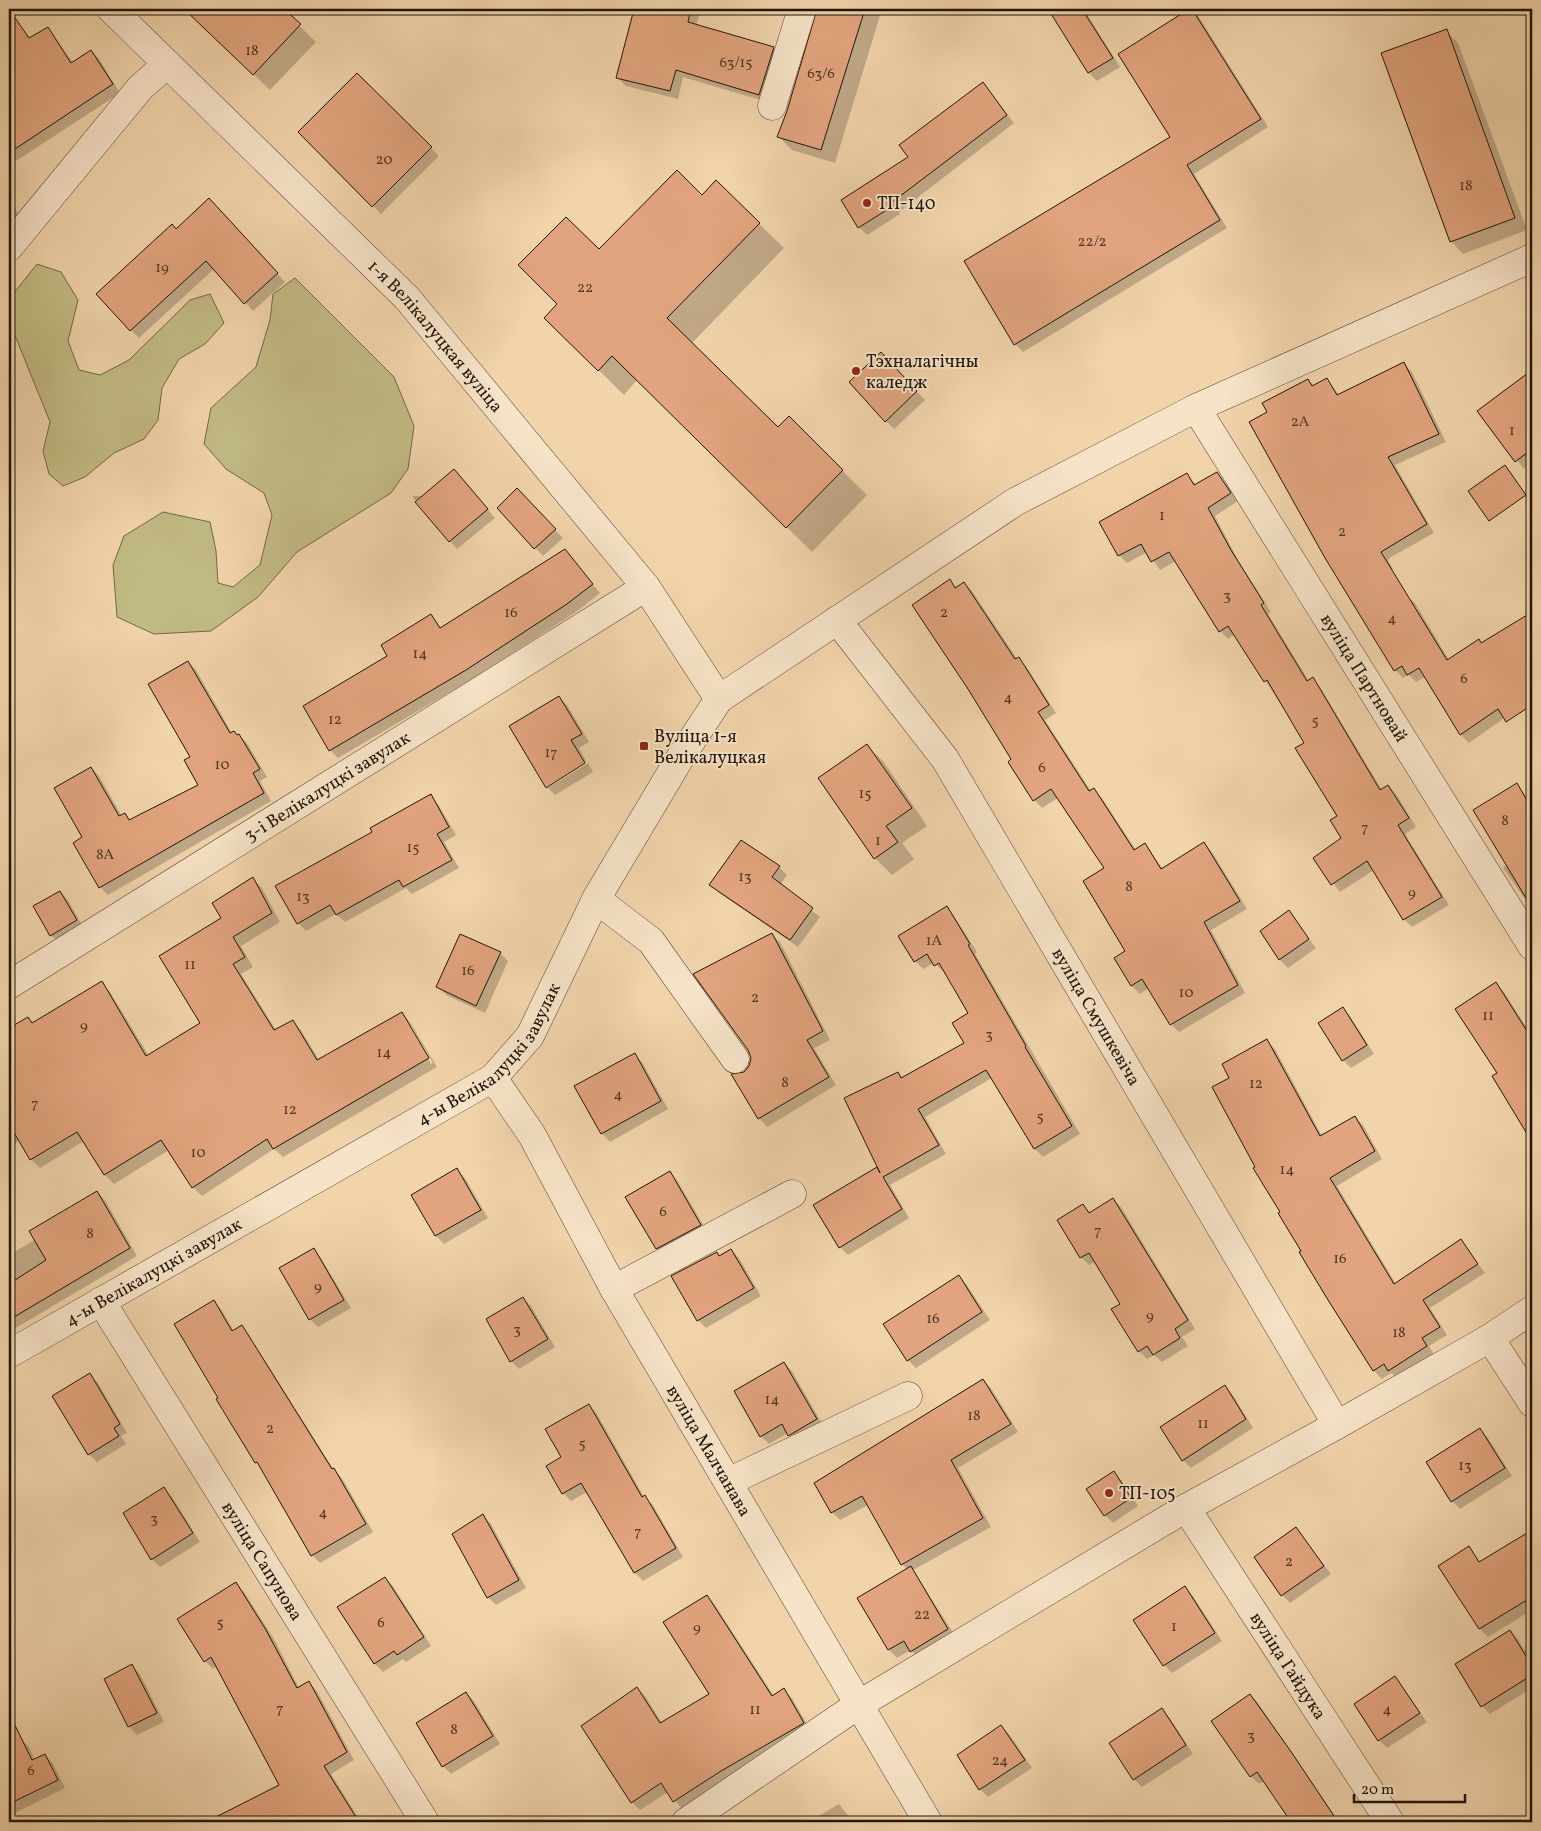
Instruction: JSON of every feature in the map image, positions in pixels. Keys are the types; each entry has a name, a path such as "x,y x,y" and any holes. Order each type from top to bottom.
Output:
{"street":[{"name":"1-я Велікалуцкая вуліца","path":"111,9 407,298 646,587 719,699"},
{"path":"772,106 802,9"},
{"path":"9,247 140,88 167,64"},
{"name":"4-ы Велікалуцкі завулак","path":"9,1354 493,1078 530,1036 596,899 680,758 719,699 1015,502 1196,408 1529,267"},
{"name":"вуліца Партновай","path":"1196,408 1532,946"},
{"name":"3-і Велікалуцкі завулак","path":"9,985 646,587"},
{"name":"вуліца Смушкевіча","path":"837,620 945,759 1337,1425"},
{"path":"596,899 651,941 735,1059"},
{"name":"вуліца Малчанава","path":"493,1078 532,1134 614,1289 928,1822"},
{"path":"614,1289 792,1194"},
{"name":"вуліца Сапунова","path":"101,1301 425,1822"},
{"path":"686,1822 858,1705 1186,1508 1490,1338 1532,1310"},
{"path":"1490,1338 1532,1403"},
{"path":"728,1482 908,1396"},
{"name":"вуліца Гайдука","path":"1186,1508 1390,1822"}],"shaded area":[{"path":"37,264 61,272 78,300 68,341 79,370 100,375 129,360 190,300 210,294 224,323 205,344 179,359 162,388 158,420 144,439 114,453 85,477 63,486 49,474 43,451 50,422 10,323 14,293"},
{"path":"295,278 394,377 414,426 408,469 391,493 297,552 258,597 211,631 154,634 117,617 113,565 124,536 163,512 210,522 216,551 218,583 233,587 260,565 272,515 264,493 226,469 204,444 211,408 256,367 270,320 273,294"}],"building":[{"path":"9,9 29,38 48,27 71,63 91,50 113,84 9,153"},
{"path":"184,9 284,9 301,24 253,75"},
{"path":"634,9 691,9 688,22 774,47 759,95 676,70 670,91 616,78"},
{"path":"817,9 865,9 821,150 777,137 787,111"},
{"path":"1048,9 1082,9 1113,58 1088,73"},
{"path":"1189,9 1192,9 1261,119 1187,165 1220,220 1014,345 964,261 1170,137 1118,54"},
{"path":"1447,29 1515,218 1450,242 1381,53"},
{"path":"357,73 432,147 372,207 298,132"},
{"path":"983,82 1007,115 891,203 893,206 858,228 841,200 908,157 899,145"},
{"path":"677,170 702,195 716,180 760,223 667,318 778,427 789,416 843,470 786,528 612,356 598,371 544,318 557,304 518,265 566,217 599,249"},
{"path":"209,198 278,273 244,304 206,261 130,331 96,294 172,224 176,229"},
{"path":"881,352 917,391 885,422 849,382"},
{"path":"1404,362 1439,434 1388,457 1427,524 1381,552 1447,660 1479,639 1481,643 1532,612 1532,705 1506,722 1498,709 1460,735 1419,668 1407,675 1402,666 1394,671 1325,558 1249,422 1267,412 1262,403 1308,379 1312,386 1327,378 1337,395"},
{"path":"1532,370 1532,449 1515,462 1477,411"},
{"path":"1505,465 1526,495 1489,521 1468,491"},
{"path":"454,469 488,509 449,542 415,502"},
{"path":"1217,472 1231,493 1208,508 1231,550 1264,603 1261,605 1307,681 1313,677 1380,790 1388,785 1409,818 1398,825 1442,897 1403,920 1367,861 1331,885 1313,858 1341,838 1330,820 1337,816 1295,748 1304,743 1267,680 1264,682 1228,626 1219,632 1169,552 1151,562 1141,544 1118,556 1099,522 1187,473 1194,485"},
{"path":"517,488 556,529 534,549 497,508"},
{"path":"565,549 593,584 567,604 466,670 329,751 303,706 387,656 381,645 431,614 440,628"},
{"path":"950,579 955,588 964,582 1015,659 1019,657 1049,705 1038,712 1089,791 1094,788 1134,850 1145,843 1161,869 1204,842 1240,901 1204,922 1238,985 1170,1025 1142,979 1131,986 1114,958 1125,951 1083,881 1104,868 1051,789 1033,801 1008,762 1011,759 968,689 912,605"},
{"path":"188,661 230,733 234,731 237,735 239,734 260,769 253,773 264,793 99,888 73,843 82,837 54,788 91,767 119,816 125,813 129,820 198,785 184,760 190,757 148,684"},
{"path":"559,696 582,734 571,740 585,763 546,788 509,726"},
{"path":"867,744 912,808 886,826 898,842 874,859 818,778"},
{"path":"1517,783 1532,809 1532,908 1473,810"},
{"path":"431,794 449,827 437,834 452,860 403,887 399,880 336,915 330,905 297,924 275,886 372,832 370,828"},
{"path":"741,840 780,866 772,877 813,908 790,940 709,885"},
{"path":"253,877 272,913 233,937 245,957 233,964 274,1030 293,1020 317,1060 402,1012 429,1058 273,1149 267,1139 192,1188 161,1140 104,1175 77,1132 30,1160 9,1124 9,1028 28,1017 32,1023 102,981 146,1056 200,1023 159,956 221,918 212,903"},
{"path":"60,891 77,920 50,936 33,906"},
{"path":"947,906 970,944 968,945 1025,1047 1072,1126 1034,1149 986,1070 918,1109 939,1145 883,1177 902,1209 839,1248 813,1205 877,1167 880,1173 844,1098 898,1072 901,1078 964,1043 952,1023 968,1013 939,963 934,966 927,954 914,962 898,936"},
{"path":"1289,910 1309,939 1279,960 1260,931"},
{"path":"772,933 823,1031 807,1040 829,1077 758,1119 731,1074 744,1072 749,1066 751,1058 748,1050 693,974"},
{"path":"460,934 501,952 476,1006 436,987"},
{"path":"1496,982 1532,1039 1532,1142 1492,1076 1497,1073 1455,1009"},
{"path":"1343,1007 1367,1045 1342,1061 1318,1023"},
{"path":"1267,1039 1320,1136 1355,1116 1375,1151 1330,1178 1394,1284 1461,1239 1478,1264 1423,1300 1440,1327 1422,1338 1427,1346 1388,1371 1384,1364 1373,1371 1328,1300 1299,1252 1301,1251 1278,1213 1280,1212 1253,1168 1255,1167 1212,1087 1229,1078 1222,1064"},
{"path":"635,1053 661,1101 601,1134 574,1086"},
{"path":"457,1168 481,1210 435,1236 411,1195"},
{"path":"670,1171 701,1225 656,1249 625,1197"},
{"path":"97,1191 130,1248 9,1320 9,1284 46,1260 29,1231"},
{"path":"1113,1198 1188,1320 1175,1329 1180,1338 1153,1355 1147,1346 1138,1352 1111,1309 1120,1304 1089,1253 1080,1258 1057,1220 1083,1204 1089,1213"},
{"path":"314,1248 344,1300 309,1320 279,1268"},
{"path":"731,1249 754,1288 697,1321 671,1276 717,1252 719,1256"},
{"path":"959,1275 982,1312 907,1361 883,1324"},
{"path":"523,1297 548,1339 510,1362 486,1319"},
{"path":"214,1300 232,1331 242,1325 332,1469 334,1468 366,1524 311,1556 257,1462 255,1463 216,1399 218,1398 174,1324"},
{"path":"784,1362 817,1419 788,1436 782,1424 760,1437 734,1391"},
{"path":"90,1373 120,1424 114,1428 119,1436 88,1455 52,1396"},
{"path":"983,1379 1011,1424 951,1460 983,1518 901,1565 862,1496 831,1513 814,1483"},
{"path":"1225,1385 1246,1419 1182,1461 1160,1427"},
{"path":"589,1404 642,1497 645,1495 676,1548 634,1573 581,1483 562,1494 546,1466 561,1457 545,1429"},
{"path":"1480,1428 1505,1468 1451,1502 1426,1462"},
{"name":"ТП-105","path":"1114,1471 1131,1498 1104,1516 1086,1489"},
{"path":"164,1487 193,1533 151,1560 123,1513"},
{"path":"483,1514 519,1580 487,1598 452,1534"},
{"path":"1296,1527 1324,1566 1281,1596 1254,1557"},
{"path":"1532,1530 1532,1597 1479,1629 1438,1566 1469,1546 1479,1562"},
{"path":"911,1566 948,1629 910,1652 904,1641 888,1650 857,1598"},
{"path":"385,1577 424,1637 397,1655 394,1651 374,1664 337,1607"},
{"path":"236,1582 266,1630 297,1688 309,1681 347,1752 324,1766 359,1822 206,1822 279,1785 211,1657 204,1662 177,1619"},
{"path":"1185,1586 1215,1633 1163,1666 1133,1620"},
{"path":"707,1595 772,1696 784,1688 804,1723 721,1771 673,1802 661,1783 631,1803 581,1726 637,1687 660,1723 709,1694 663,1622"},
{"path":"1510,1630 1532,1666 1532,1675 1481,1707 1455,1664"},
{"path":"132,1664 157,1713 128,1727 104,1679"},
{"path":"1395,1676 1420,1713 1378,1741 1354,1704"},
{"path":"466,1692 493,1736 442,1767 416,1723"},
{"path":"1250,1694 1338,1822 1291,1822 1257,1772 1250,1777 1211,1721"},
{"path":"1162,1708 1186,1745 1133,1780 1109,1743"},
{"path":"9,1713 32,1760 45,1754 58,1780 9,1804"},
{"path":"1001,1725 1025,1760 979,1790 957,1755"}],"place":[{"name":"ТП-140","path":"867,203"},
{"name":"Тэхналагічны каледж","path":"856,371"},
{"name":"Вуліца 1-я Велікалуцкая","path":"644,746"},
{"name":"ТП-105","path":"1109,1493"}]}
